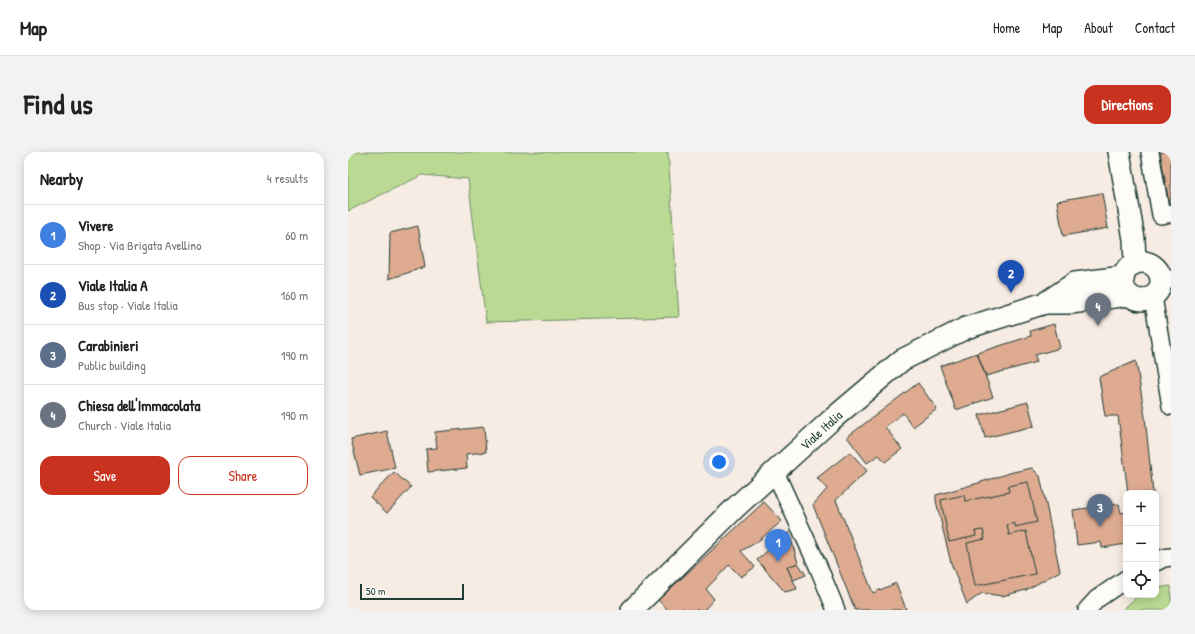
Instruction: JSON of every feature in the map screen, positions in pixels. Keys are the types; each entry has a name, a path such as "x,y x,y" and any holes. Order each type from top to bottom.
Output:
{"main road":[{"path":"1119,152 1134,239 1128,278 1135,300 1149,300 1162,286 1158,271 1151,264 1141,262 1128,278"},
{"name":"Viale Italia","path":"632,610 736,508 830,421 902,360 966,328 1045,302 1071,303 1128,278"}],"street":[{"path":"1150,152 1161,215 1171,213"},
{"path":"1162,286 1171,406"},
{"path":"775,472 818,566 836,610"},
{"path":"1159,560 1171,557"},
{"path":"1087,610 1097,599 1123,581"}],"green space":[{"path":"348,152 668,152 679,317 486,322 468,179 422,175 348,211"},
{"path":"1171,586 1171,610 1122,610 1136,598 1159,598 1159,588"}],"building":[{"path":"1160,152 1171,152 1171,208 1170,208"},
{"path":"1102,193 1108,228 1063,236 1057,201"},
{"path":"418,226 425,267 389,279 390,233"},
{"path":"1054,324 1060,348 1035,355 1037,362 986,376 977,353 1031,336 1030,331"},
{"path":"977,353 993,397 956,410 940,366"},
{"path":"1136,361 1145,417 1153,490 1128,490 1118,416 1105,416 1099,377"},
{"path":"918,383 937,409 913,427 903,413 885,427 902,449 885,462 879,455 867,463 847,437"},
{"path":"1028,402 1034,426 985,438 979,415"},
{"path":"484,427 486,452 466,454 467,468 428,472 426,449 437,448 435,432"},
{"path":"387,431 395,468 360,475 351,439"},
{"path":"850,452 867,471 836,500 873,593 896,583 906,609 904,610 855,610 813,505 827,489 817,478"},
{"path":"1032,468 1040,476 1060,571 1026,590 1002,596 982,593 967,604 951,563 936,501 936,495 1013,472"},
{"path":"394,472 411,487 387,513 370,497"},
{"path":"1028,482 1037,522 1015,527 1015,523 1007,525 1009,535 1026,531 1035,574 975,586 967,543 985,539 983,530 975,531 976,536 949,542 941,500 964,495 965,501 1009,492 1008,486"},
{"path":"764,502 782,521 757,542 741,551 755,567 741,577 729,565 706,589 714,599 704,610 685,610 684,608 681,610 668,610 658,600"},
{"path":"1119,504 1121,513 1123,513 1123,544 1102,548 1101,542 1077,545 1073,510"},
{"path":"789,532 798,563 787,567 797,589 785,592 757,560"},
{"path":"798,563 806,575 793,580 787,567"}],"place":[{"name":"Viale Italia A","path":"1011,293"},
{"name":"Chiesa dell'Immacolata","path":"1098,326"},
{"name":"Carabinieri","path":"1100,527"},
{"name":"Vivere","path":"778,562"}]}
